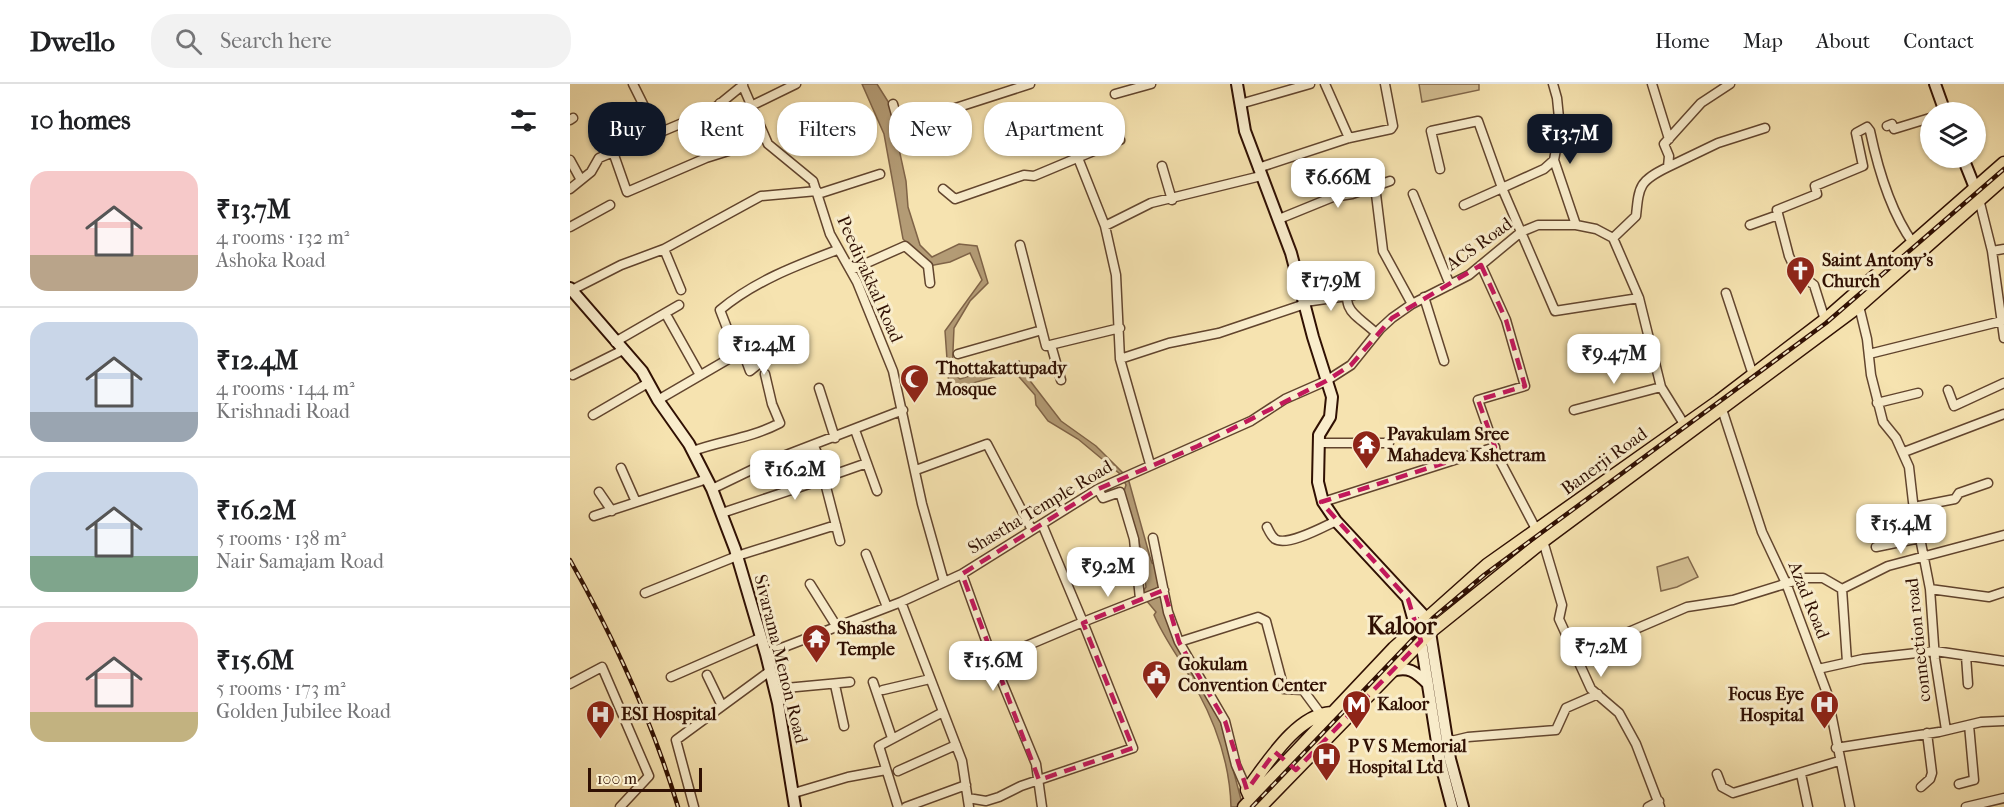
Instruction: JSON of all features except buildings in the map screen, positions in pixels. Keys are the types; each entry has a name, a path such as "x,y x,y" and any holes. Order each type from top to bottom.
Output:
{"main road":[{"path":"1237,84 1245,130 1259,172 1279,219 1332,397 1332,409 1319,435 1318,443 1318,482 1323,502 1336,521 1426,618 1428,685 1454,793 1452,807"},
{"path":"1937,84 1942,102"},
{"name":"Banerji Road","path":"1291,766 1326,713 1459,589 1544,533 1859,306 1977,194 2004,164"},
{"path":"1967,168 1977,194"},
{"name":"Banerji Road","path":"1251,801 1291,766 1425,637 1544,533 1684,424 1721,405 1753,375 1825,320 1913,243 1977,194 2004,178"},
{"name":"Sivarama Menon Road","path":"570,289 642,371 658,400 693,451 722,513 737,556 775,689 795,807"},
{"path":"1459,589 1471,598"},
{"path":"1408,599 1416,628 1425,637 1443,743 1440,761 1463,807"},
{"path":"1387,674 1401,668 1415,671 1428,685"},
{"path":"1251,801 1278,748 1305,721 1326,713"}],"street":[{"path":"633,84 642,102"},
{"path":"759,102 796,84"},
{"path":"968,102 1030,84"},
{"path":"1115,94 1151,84"},
{"path":"1240,104 1310,84"},
{"path":"1324,84 1349,138"},
{"path":"1105,226 1151,203 1172,200 1259,172 1349,138 1392,128 1385,84"},
{"path":"1553,84 1560,128 1554,160 1576,225"},
{"path":"1652,84 1669,139"},
{"path":"1668,167 1669,156 1664,144 1701,103 1730,84"},
{"path":"721,102 742,85"},
{"name":"Peediyakkal Road","path":"742,85 751,102"},
{"path":"1440,169 1431,131 1478,121 1502,189 1556,311 1638,298"},
{"path":"1887,126 1892,124 1894,129 1920,121"},
{"path":"1750,225 1817,194 1815,186 1863,166 1856,133 1867,127 1891,202 1913,243"},
{"path":"1684,424 1661,387 1638,298 1613,238 1636,216 1638,188 1649,176 1718,143 1765,128"},
{"name":"Peediyakkal Road","path":"765,139 813,181 818,192 822,213 837,250 851,270 893,371 922,504 944,582"},
{"path":"570,189 581,180 599,158 604,156"},
{"path":"614,156 627,192 712,156"},
{"path":"943,189 955,199 1024,175 1034,176 1083,156"},
{"path":"1078,158 1105,226 1116,275 1120,358 1150,464"},
{"path":"570,160 581,180"},
{"path":"1464,205 1544,169 1554,160"},
{"path":"1162,166 1172,200"},
{"path":"570,289 621,265 664,249 761,196 818,192 880,174"},
{"path":"1279,219 1333,196 1390,182"},
{"path":"1375,186 1383,250 1412,304"},
{"path":"1413,194 1450,285"},
{"path":"1977,194 1992,251 2004,338"},
{"path":"570,227 610,206"},
{"path":"1777,213 1789,256 1796,271 1814,285 1825,320"},
{"name":"ACS Road","path":"1326,381 1351,365 1376,333 1412,304 1450,285 1481,265 1521,232 1538,225 1576,225 1596,230 1613,238"},
{"path":"1020,244 1046,346 1120,328"},
{"path":"851,270 905,246 928,266 930,283"},
{"path":"664,249 681,290"},
{"path":"1992,251 2004,249"},
{"path":"737,354 720,310 744,291 779,273 837,250"},
{"path":"1481,265 1506,320 1525,386 1478,400 1495,447 1544,533 1562,605 1559,620 1591,688 1619,713 1660,804 1648,807"},
{"path":"1347,277 1352,315 1376,333"},
{"path":"1726,294 1753,375"},
{"path":"1120,358 1169,343 1219,333 1305,303 1350,296"},
{"path":"1424,297 1444,362"},
{"path":"615,342 679,305"},
{"name":"connection road","path":"1859,306 1877,403 1883,422 1904,452 1909,467 1914,507 1930,589 1935,651 1946,730"},
{"path":"668,318 700,375"},
{"path":"1869,354 2002,321"},
{"path":"958,354 1042,330"},
{"path":"1051,345 1061,380"},
{"path":"658,400 737,354 743,352 750,371 766,358 798,346"},
{"path":"573,375 623,350"},
{"path":"693,451 749,437 780,423 772,404 765,374"},
{"name":"Shastha Temple Road","path":"766,654 901,602 962,574 1098,489 1150,464 1209,441 1251,421 1285,399 1326,381"},
{"path":"593,415 648,383"},
{"path":"1948,390 1954,406 2004,383"},
{"path":"1574,410 1661,387"},
{"path":"819,388 835,438"},
{"path":"1877,403 1918,393"},
{"name":"Azad Road","path":"1721,405 1762,532 1786,583 1827,693 1836,748 1850,807"},
{"path":"594,516 636,502 709,484 835,438 903,410"},
{"path":"1904,452 2004,414"},
{"path":"855,430 877,491"},
{"path":"1318,443 1389,443"},
{"path":"916,470 987,444 1032,530"},
{"path":"814,446 827,477 867,463"},
{"path":"1323,502 1495,447"},
{"path":"621,468 636,502"},
{"path":"722,513 824,479 840,542"},
{"path":"1914,507 1954,499 1959,493 1988,483"},
{"path":"1098,489 1103,498 1120,492 1134,539 1141,599"},
{"path":"599,492 612,511"},
{"path":"1891,524 1918,519"},
{"path":"1267,527 1273,538 1280,541 1292,540 1336,521"},
{"path":"901,602 962,761 969,803 999,798 1039,780 1133,748 1042,524"},
{"path":"737,556 836,525"},
{"path":"1842,589 1888,566 2004,535"},
{"path":"1153,538 1162,591 1179,642 1225,721 1236,765 1251,801"},
{"path":"1876,547 1920,538"},
{"path":"866,554 887,607"},
{"name":"Sivarama Menon Road","path":"645,593 737,556"},
{"path":"962,574 993,660 1036,764 1042,807"},
{"path":"1575,655 1687,607 1733,600 1804,578 1822,578 1842,589"},
{"path":"810,584 837,627"},
{"path":"1842,589 1847,662"},
{"path":"1930,589 1989,597 2004,592"},
{"path":"993,660 1162,591"},
{"path":"1179,642 1258,617 1266,621 1284,689 1303,690 1326,713"},
{"path":"671,677 760,638"},
{"path":"1818,669 1847,662 1935,651 2004,661"},
{"path":"1966,656 1968,684"},
{"path":"570,684 602,667 649,776 620,807"},
{"path":"694,807 676,740 770,671"},
{"path":"707,675 722,706"},
{"path":"883,690 930,679"},
{"path":"775,689 850,682"},
{"path":"873,682 891,738"},
{"path":"835,685 844,726"},
{"path":"1443,743 1468,737 1556,730 1566,708 1598,694"},
{"path":"888,807 898,805 879,746 944,712"},
{"path":"1836,748 2004,721"},
{"path":"1959,784 1974,780 1969,725"},
{"path":"1921,787 1930,779 1932,773 1927,733"},
{"path":"898,771 956,745"},
{"path":"1717,774 1722,787 1733,793 1839,761"},
{"path":"794,793 848,777 886,771"},
{"path":"1801,774 1808,807"},
{"path":"906,807 966,785"},
{"path":"1966,807 2004,798"}],"highlighted area":[{"path":"1481,265 1506,320 1525,386 1478,400 1495,447 1321,502 1408,599 1421,641 1296,770 1275,752 1247,790 1225,721 1179,642 1164,590 1083,623 1133,748 1039,780 962,574 1098,489 1198,446 1326,381 1351,365 1392,318"}],"shaded area":[{"path":"862,84 877,84 889,103 889,156 901,156 908,207 920,245 932,257 959,244 977,246 988,283 970,301 954,328 952,373 960,379 1019,361 1031,382 1061,421 1096,446 1128,478 1150,557 1152,563 1156,565 1160,581 1158,587 1219,716 1243,807 1231,807 1225,762 1211,719 1193,682 1159,625 1154,615 1156,612 1141,594 1146,587 1139,541 1124,491 1126,485 1120,474 1078,439 1048,421 1036,405 1035,395 1014,371 953,389 949,387 945,331 982,280 970,253 950,262 929,266 903,239 884,134 877,118 877,102 870,102"},
{"path":"1419,84 1479,84 1479,90 1422,102"},
{"path":"1688,557 1698,577 1677,587 1661,591 1657,567"}],"railway":[{"path":"1252,807 1433,618 1484,575 1826,323 2004,169"},
{"path":"570,560 631,680 678,807"}],"place":[{"name":"Saint Antony's Church","path":"1801,296"},
{"name":"Thottakattupady Mosque","path":"915,404"},
{"name":"Pavakulam Sree Mahadeva Kshetram","path":"1366,470"},
{"name":"Shastha Temple","path":"816,664"},
{"name":"Gokulam Convention Center","path":"1157,700"},
{"name":"Kaloor","path":"1356,730"},
{"name":"Focus Eye Hospital","path":"1825,730"},
{"name":"ESI Hospital","path":"600,740"},
{"name":"P V S Memorial Hospital Ltd","path":"1327,782"}],"district":[{"name":"Kaloor","path":"1402,626"}]}
